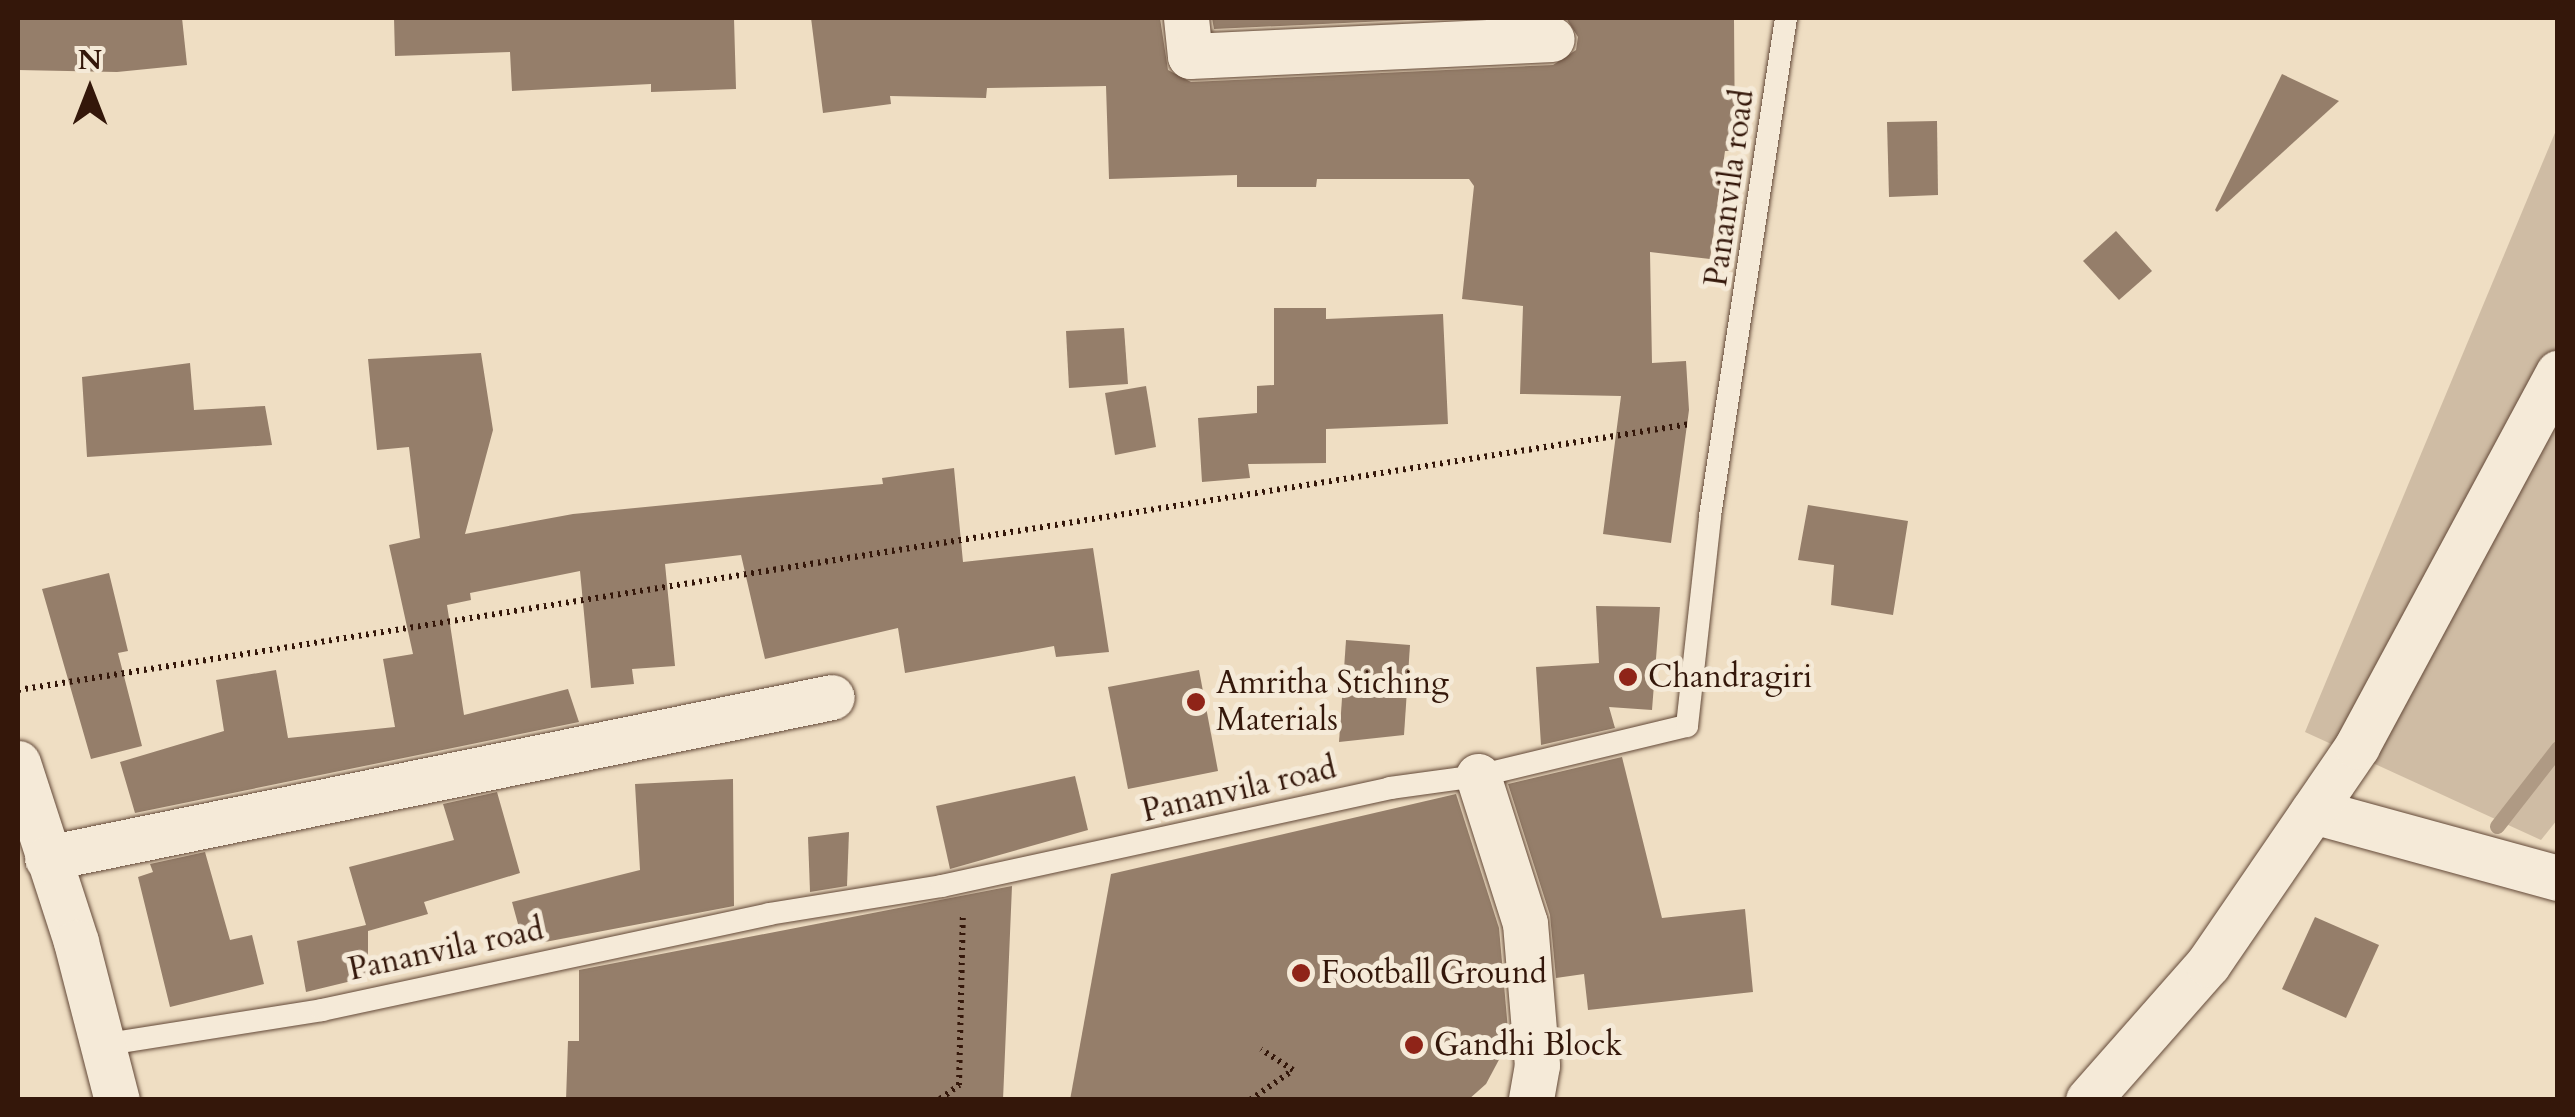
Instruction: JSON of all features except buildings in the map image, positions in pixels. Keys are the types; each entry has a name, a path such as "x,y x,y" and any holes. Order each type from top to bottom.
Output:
{"street":[{"path":"1186,18 1190,56 1552,39"},
{"path":"2088,1100 2208,964 2357,746 2558,373"},
{"path":"46,858 832,697"},
{"path":"18,763 116,1100"},
{"path":"1478,776 1525,923 1537,1066 1531,1100"},
{"path":"2313,811 2558,878"}],"lane":[{"name":"Pananvila road","path":"102,1045 322,1010 769,914 964,882 1390,788 1478,776 1687,726 1726,418 1786,18"}],"path":[{"path":"18,690 1726,418"},
{"path":"940,1099 959,1085 964,882"},
{"path":"1250,1100 1293,1070 1261,1049"}],"shaded area":[{"path":"2557,128 2557,820 2541,840 2305,732"}],"waterway":[{"path":"2497,826 2558,748"}],"place":[{"name":"Chandragiri","path":"1628,677"},
{"name":"Amritha Stiching Materials","path":"1196,702"},
{"name":"Football Ground","path":"1301,973"},
{"name":"Gandhi Block","path":"1414,1045"}]}
